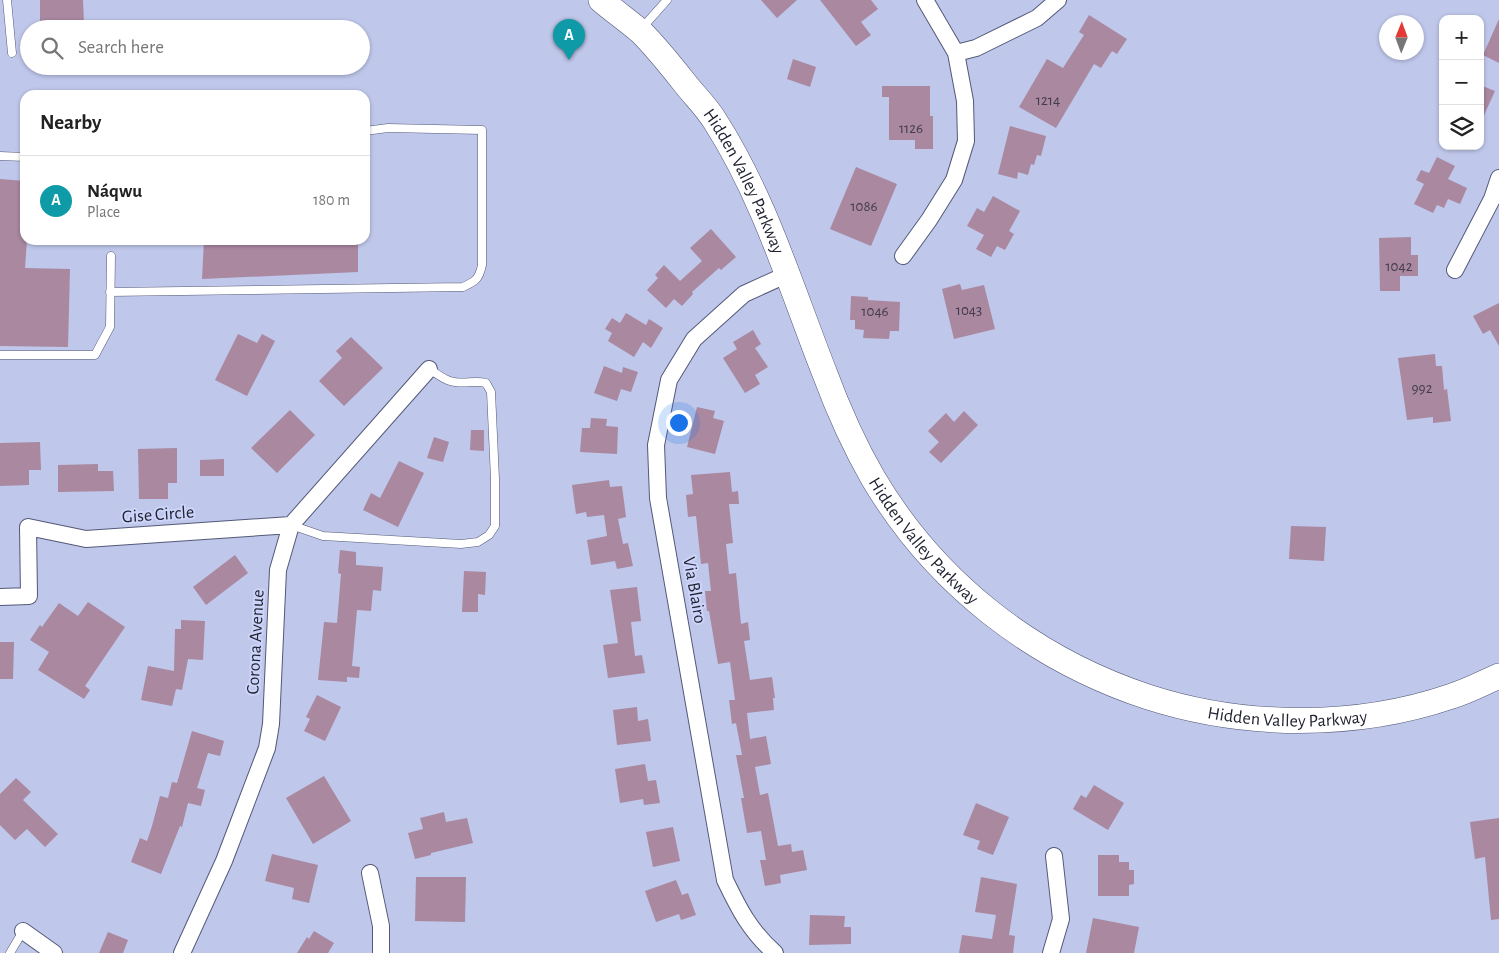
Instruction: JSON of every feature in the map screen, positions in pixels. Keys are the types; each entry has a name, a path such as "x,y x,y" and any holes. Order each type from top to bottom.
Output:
{"main road":[{"name":"Hidden Valley Parkway","path":"601,0 639,31 657,49 713,117 737,157 778,246 825,375 847,428 873,478 906,528 944,572 989,612 1022,637 1064,663 1117,687 1173,705 1229,716 1287,720 1333,719 1392,712 1451,696 1499,676"}],"street":[{"path":"903,256 929,220 954,180 966,141 965,100 956,53 925,0"},
{"path":"956,53 976,48 1037,18 1058,0"},
{"path":"1455,270 1492,199 1499,178"},
{"name":"Via Blairo","path":"775,953 742,916 725,880 658,498 656,445 669,380 694,339 744,294 788,274"},
{"name":"Corona Avenue","path":"182,953 224,861 267,748 271,724 278,570 291,525 429,369"},
{"name":"Gise Circle","path":"0,597 29,596 28,527 86,539 291,525"},
{"path":"1051,953 1061,919 1054,856"},
{"path":"370,873 381,926 381,953"},
{"path":"23,931 54,953"}],"lane":[{"path":"7,0 12,53"},
{"path":"639,31 667,0"},
{"path":"110,292 463,287 472,284 479,277 482,265 482,130 388,128 370,130"},
{"path":"0,156 20,157"},
{"path":"0,355 95,355 110,327 111,256"},
{"path":"291,525 323,536 441,543 461,544 478,542 489,536 494,526 495,516 491,392 486,383 450,381 429,369"},
{"path":"10,953 23,931"}],"building":[{"path":"40,0 83,0 84,20 40,20"},
{"path":"761,0 797,0 777,18"},
{"path":"820,0 871,0 878,9 861,22 871,35 856,46"},
{"path":"1089,15 1127,39 1117,54 1112,51 1101,68 1094,64 1056,128 1019,107 1047,59 1063,68 1084,35 1079,32"},
{"path":"1499,19 1499,63 1484,56"},
{"path":"793,59 816,67 810,87 787,79"},
{"path":"882,86 930,86 930,116 933,116 933,149 915,149 915,140 889,140 889,97 882,97"},
{"path":"1484,87 1495,91 1484,115"},
{"path":"1010,126 1046,136 1041,156 1037,155 1034,165 1031,164 1028,175 1018,172 1017,179 998,174"},
{"path":"1437,157 1455,166 1448,179 1467,188 1460,204 1448,199 1444,208 1437,205 1433,213 1414,204 1424,184 1416,180 1421,170 1429,173"},
{"path":"856,167 897,184 871,246 830,229"},
{"path":"0,179 20,181 20,245 27,245 25,268 70,269 68,347 0,346"},
{"path":"993,196 1020,211 1009,231 1014,234 1005,250 997,246 991,257 976,249 984,235 967,226 977,208 984,212"},
{"path":"711,229 736,257 721,270 719,268 692,292 693,294 682,306 674,299 666,308 647,290 658,278 655,275 664,265 680,281 702,261 690,248"},
{"path":"1411,237 1411,255 1418,255 1418,276 1400,276 1400,291 1380,291 1379,238"},
{"path":"204,245 358,245 358,272 202,279"},
{"path":"960,284 962,290 984,285 995,329 954,339 942,289"},
{"path":"851,296 868,297 868,300 900,302 899,331 890,331 889,339 863,338 864,330 855,329 855,320 850,320"},
{"path":"1499,303 1499,346 1490,330 1483,334 1473,316"},
{"path":"626,313 646,325 649,319 663,328 651,348 643,342 634,357 608,341 612,333 605,329 612,318 620,323"},
{"path":"753,330 761,344 755,348 768,367 755,375 760,384 745,393 723,358 737,349 733,342"},
{"path":"238,334 257,343 262,334 275,341 247,396 215,380"},
{"path":"351,337 383,368 344,406 319,381 342,358 336,351"},
{"path":"1435,354 1436,366 1442,366 1444,390 1447,389 1451,421 1433,423 1433,417 1407,420 1398,358"},
{"path":"604,366 622,373 623,367 638,372 631,392 621,389 617,401 594,393"},
{"path":"697,407 715,411 713,418 724,421 715,454 687,447"},
{"path":"290,410 315,435 277,473 251,448"},
{"path":"964,411 978,425 941,463 929,452 939,442 928,431 946,413 954,422"},
{"path":"591,418 607,419 606,426 618,427 617,454 580,452 582,428 590,428"},
{"path":"471,430 484,430 484,451 470,450"},
{"path":"434,437 449,442 443,462 427,458"},
{"path":"40,442 41,470 29,470 29,485 0,486 0,443"},
{"path":"177,448 177,483 168,483 168,499 139,499 138,449"},
{"path":"224,459 224,476 200,476 200,460"},
{"path":"399,461 424,473 398,527 363,510 371,493 380,498"},
{"path":"98,464 98,471 113,471 114,491 58,492 58,465"},
{"path":"730,472 732,492 738,491 739,504 729,504 733,543 726,544 729,574 736,573 741,624 748,622 750,640 744,641 750,680 772,677 775,698 773,698 774,710 747,713 750,739 766,736 771,764 755,767 760,795 768,793 778,846 791,844 792,852 803,850 807,870 780,875 781,883 765,886 760,860 766,860 761,831 747,833 741,798 744,798 736,755 742,755 736,723 732,724 729,700 735,700 730,662 718,664 709,611 707,611 705,591 711,591 708,563 701,564 696,516 688,517 686,495 693,494 691,475"},
{"path":"609,480 610,487 622,486 626,517 618,519 623,544 628,543 633,566 617,569 615,561 591,565 587,540 607,536 604,515 587,517 586,512 576,514 572,485"},
{"path":"1291,526 1326,527 1324,561 1289,559"},
{"path":"340,550 356,552 356,565 383,567 381,591 373,590 371,611 357,610 352,666 360,667 359,678 347,677 347,682 318,680 324,622 337,623 341,574 338,573"},
{"path":"235,555 248,573 206,605 193,587"},
{"path":"464,571 486,572 485,595 478,594 478,612 462,612"},
{"path":"637,587 641,621 631,622 635,656 642,655 645,673 608,678 603,645 618,643 610,590"},
{"path":"88,602 125,627 85,686 90,690 84,699 38,670 49,652 30,640 59,603 78,616"},
{"path":"181,620 205,621 203,660 188,659 182,690 176,689 172,706 141,700 148,666 174,671 175,629 181,629"},
{"path":"0,642 14,642 13,679 0,679"},
{"path":"317,695 341,707 325,741 304,731 310,719 306,717"},
{"path":"637,707 638,721 648,719 651,741 617,745 613,710"},
{"path":"192,731 224,741 220,756 208,753 197,788 205,790 201,806 188,803 182,827 180,826 161,874 131,862 140,838 147,841 160,796 168,798 172,782 177,783"},
{"path":"645,764 648,781 656,780 660,803 644,805 643,799 620,803 615,769"},
{"path":"324,776 351,821 313,844 286,798"},
{"path":"16,778 31,792 23,800 58,834 45,847 27,829 15,840 0,825 0,794"},
{"path":"1094,785 1124,803 1108,830 1073,809 1081,795 1086,798"},
{"path":"976,803 1009,817 993,855 977,849 980,841 963,835"},
{"path":"444,812 446,822 467,818 473,843 431,853 431,855 415,859 408,833 423,829 420,818"},
{"path":"1499,818 1499,919 1491,920 1485,857 1475,859 1470,822"},
{"path":"673,827 680,861 653,867 646,832"},
{"path":"272,854 318,865 309,903 292,899 294,888 265,881"},
{"path":"1098,855 1119,855 1119,862 1129,862 1129,870 1134,870 1134,884 1129,885 1129,896 1098,896"},
{"path":"416,877 466,877 465,922 415,921"},
{"path":"981,877 1017,884 1009,935 1015,936 1013,953 959,953 962,935 992,939 996,915 975,912"},
{"path":"676,880 682,895 688,893 696,915 681,920 679,914 656,922 645,891"},
{"path":"810,915 845,916 844,927 851,927 851,944 809,945"},
{"path":"1093,918 1139,927 1134,953 1086,953"},
{"path":"314,931 334,943 328,953 297,953 307,937 309,939"},
{"path":"108,932 128,940 123,953 99,953"}],"place":[{"name":"Náqwu","path":"569,60"}]}
